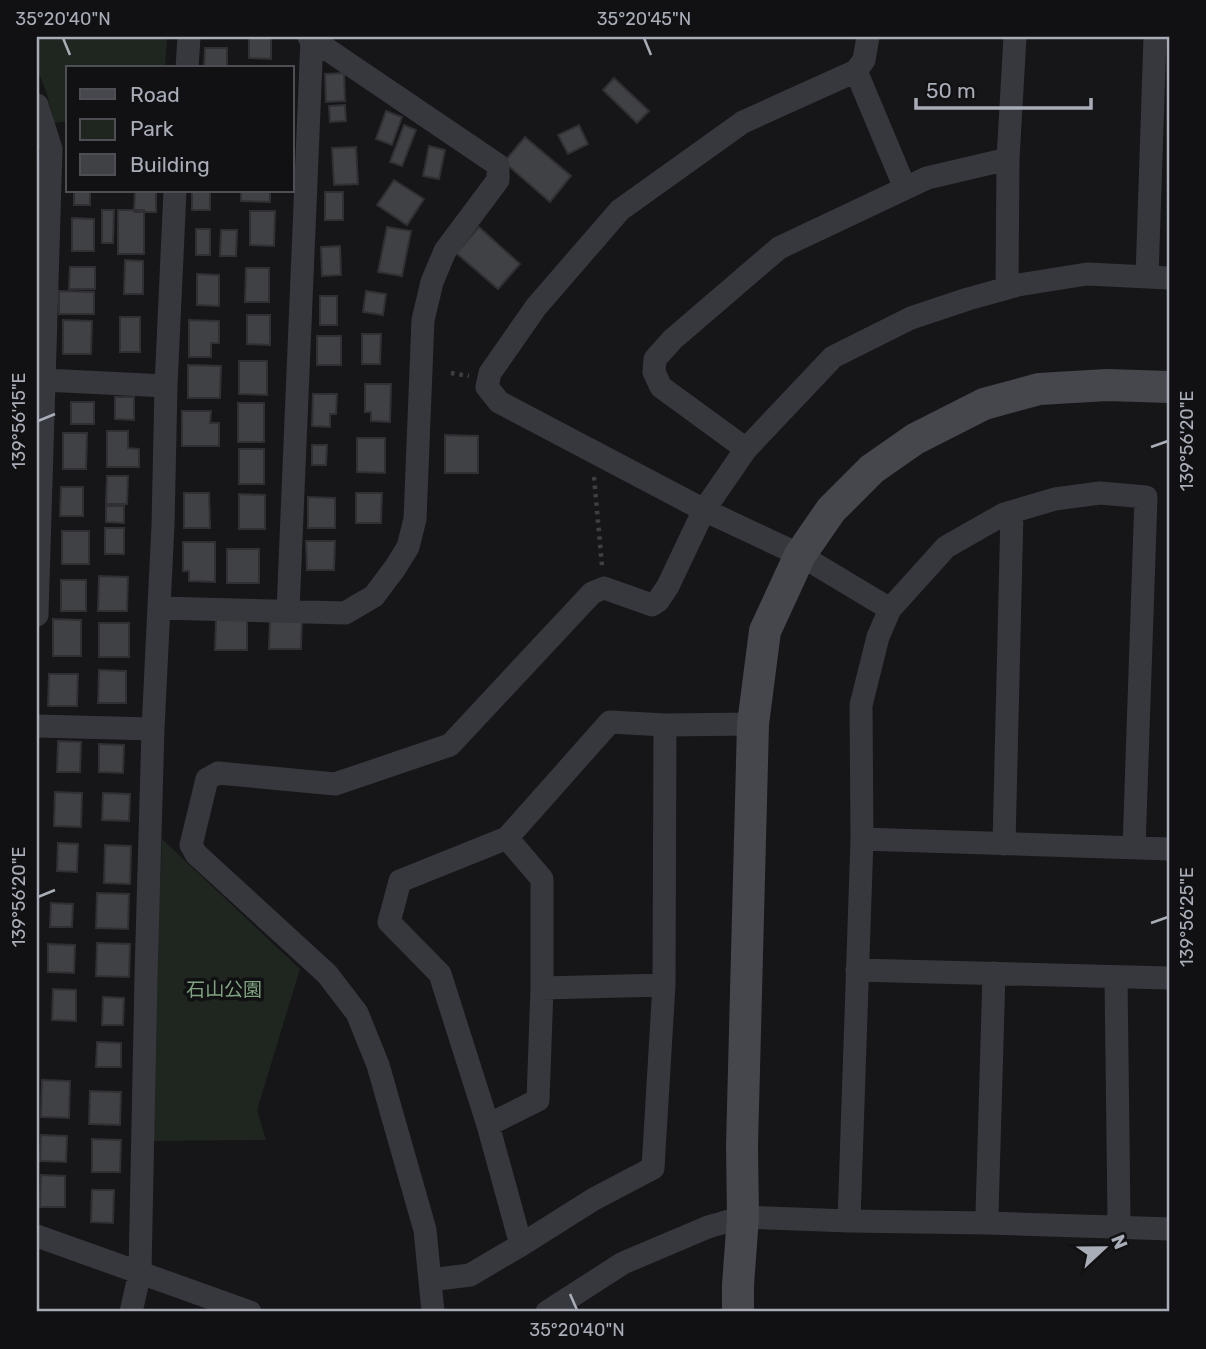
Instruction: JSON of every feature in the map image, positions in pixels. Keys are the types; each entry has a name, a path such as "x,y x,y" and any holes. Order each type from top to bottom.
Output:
{"street":[{"path":"187,66 189,37"},
{"path":"868,37 864,60 856,71 743,122 621,211 536,307 490,373 487,387 499,402 704,510 800,555 891,609"},
{"path":"1007,288 1008,159 1015,37"},
{"path":"433,1312 425,1230 378,1065 357,1013 327,974 196,854 191,845 207,779 218,773 335,784 450,744 592,593 604,588 652,605 658,601 668,586 704,510 746,449 833,357 911,318 1007,288 1087,274 1158,277 1155,37"},
{"path":"288,611 310,38"},
{"path":"159,608 345,613 374,596 408,547 415,519 424,320 432,282 445,251 498,180 498,165 310,38"},
{"path":"856,71 905,188"},
{"path":"37,105 51,149 37,615"},
{"path":"746,449 661,387 654,372 655,359 673,338 779,248 927,178 1008,159"},
{"path":"131,1312 140,1272 153,729 175,192"},
{"path":"44,380 166,386"},
{"path":"738,1312 743,1217 742,1146 753,724 765,631 800,555 831,510 872,469 915,439 984,404 1039,389 1107,385 1169,387"},
{"path":"849,1221 862,839 861,705 878,637 891,609 946,547 1004,514 1055,499 1100,493 1146,497 1134,848"},
{"path":"1004,844 1012,512"},
{"path":"521,1245 488,1125 440,974 389,922 400,881 507,838 610,722 753,724"},
{"path":"430,1280 470,1275 594,1199 653,1168 664,985 665,724"},
{"path":"37,726 153,729"},
{"path":"488,1125 538,1100 542,879 507,838"},
{"path":"862,839 1169,849"},
{"path":"857,970 1169,978"},
{"path":"988,1223 993,973"},
{"path":"1112,1227 1119,1218 1116,977"},
{"path":"542,988 664,985"},
{"path":"547,1312 623,1263 708,1227 743,1217 1169,1230"},
{"path":"37,1236 250,1312"}],"path":[{"path":"594,476 603,575"}],"green space":[{"path":"37,37 167,37 165,66 66,66 66,121 54,123 37,68"},
{"name":"石山公園","path":"162,839 300,969 257,1110 266,1140 150,1141"}],"building":[{"path":"249,37 271,37 271,59 249,58"},
{"path":"205,48 227,48 227,66 204,66"},
{"path":"344,73 345,101 326,102 325,74"},
{"path":"614,78 649,111 637,123 603,90"},
{"path":"345,105 346,121 330,122 329,106"},
{"path":"386,111 402,117 392,145 376,139"},
{"path":"404,125 416,130 402,166 390,162"},
{"path":"579,125 588,144 568,154 558,135"},
{"path":"525,137 571,176 550,202 504,162"},
{"path":"429,146 445,150 439,179 423,176"},
{"path":"356,147 358,184 334,185 332,148"},
{"path":"394,180 424,199 407,225 377,205"},
{"path":"74,192 90,192 90,205 74,205"},
{"path":"135,192 156,192 156,212 134,212"},
{"path":"192,192 210,192 210,210 192,210"},
{"path":"241,192 270,192 270,202 241,201"},
{"path":"325,192 343,192 343,220 325,220"},
{"path":"102,210 114,210 113,243 102,243"},
{"path":"118,210 144,210 144,254 118,254"},
{"path":"250,211 275,211 274,246 250,245"},
{"path":"72,218 94,219 94,251 72,251"},
{"path":"387,227 411,231 402,276 378,272"},
{"path":"479,227 520,264 498,289 456,253"},
{"path":"196,229 210,229 210,255 196,255"},
{"path":"221,230 237,230 236,256 220,256"},
{"path":"340,246 341,275 322,276 321,247"},
{"path":"125,260 143,261 143,294 124,294"},
{"path":"70,267 95,267 95,289 69,289"},
{"path":"246,268 269,268 269,302 245,302"},
{"path":"197,274 219,275 219,306 197,305"},
{"path":"59,291 94,292 94,314 59,314"},
{"path":"366,291 386,294 383,315 363,312"},
{"path":"320,296 337,296 337,325 320,325"},
{"path":"247,315 270,315 270,345 247,344"},
{"path":"120,317 140,317 140,352 120,352"},
{"path":"63,320 92,321 91,354 63,354"},
{"path":"189,320 219,321 219,343 211,343 211,357 189,357"},
{"path":"362,334 381,334 380,364 362,364"},
{"path":"317,336 341,336 341,365 317,365"},
{"path":"239,361 267,361 267,395 239,394"},
{"path":"188,365 221,366 220,398 188,398"},
{"path":"365,384 391,384 390,422 371,421 371,412 365,412"},
{"path":"313,394 337,394 336,414 330,414 330,427 312,426"},
{"path":"115,397 134,397 134,420 115,419"},
{"path":"71,402 94,402 94,424 71,424"},
{"path":"238,403 264,403 264,442 238,442"},
{"path":"182,411 211,411 210,423 219,423 219,446 182,446"},
{"path":"107,431 128,431 128,448 139,449 139,467 107,467"},
{"path":"63,433 87,433 86,469 63,469"},
{"path":"445,435 478,436 478,473 445,473"},
{"path":"357,438 385,438 385,473 357,472"},
{"path":"312,445 327,445 326,465 312,465"},
{"path":"239,449 264,449 264,484 239,484"},
{"path":"107,476 128,476 127,504 106,504"},
{"path":"61,487 83,487 83,516 60,516"},
{"path":"184,493 209,493 210,528 184,528"},
{"path":"356,493 382,493 381,523 356,523"},
{"path":"239,494 265,495 265,529 239,529"},
{"path":"308,497 335,498 335,528 308,528"},
{"path":"106,506 124,506 124,523 106,522"},
{"path":"105,528 124,528 124,554 105,554"},
{"path":"62,531 89,531 89,564 62,564"},
{"path":"306,541 335,541 334,570 307,570"},
{"path":"183,542 215,542 215,582 189,581 189,571 183,571"},
{"path":"227,549 259,549 259,583 227,583"},
{"path":"99,576 128,577 127,611 98,611"},
{"path":"61,580 86,580 86,611 61,611"},
{"path":"53,619 81,620 81,656 53,656"},
{"path":"270,619 302,619 301,649 269,649"},
{"path":"216,620 247,620 247,650 215,650"},
{"path":"99,623 129,623 129,657 99,657"},
{"path":"99,670 126,671 126,703 98,703"},
{"path":"49,674 78,674 77,706 48,706"},
{"path":"58,741 81,742 80,772 57,772"},
{"path":"99,744 124,745 123,773 99,772"},
{"path":"55,792 82,793 81,827 54,826"},
{"path":"103,793 130,794 129,821 102,820"},
{"path":"58,843 78,844 77,872 57,871"},
{"path":"105,845 131,846 130,884 104,883"},
{"path":"97,893 129,894 128,929 96,928"},
{"path":"51,903 73,904 72,927 50,927"},
{"path":"97,943 130,944 129,977 96,976"},
{"path":"48,944 75,945 74,973 48,972"},
{"path":"53,989 76,990 76,1021 52,1020"},
{"path":"103,997 124,998 123,1025 102,1025"},
{"path":"97,1042 121,1043 121,1067 96,1067"},
{"path":"42,1080 70,1081 69,1118 41,1117"},
{"path":"90,1091 121,1092 120,1125 89,1124"},
{"path":"41,1135 67,1136 66,1162 40,1161"},
{"path":"92,1139 121,1140 120,1172 92,1172"},
{"path":"41,1175 65,1176 65,1207 40,1207"},
{"path":"92,1190 114,1190 113,1223 91,1222"}]}
